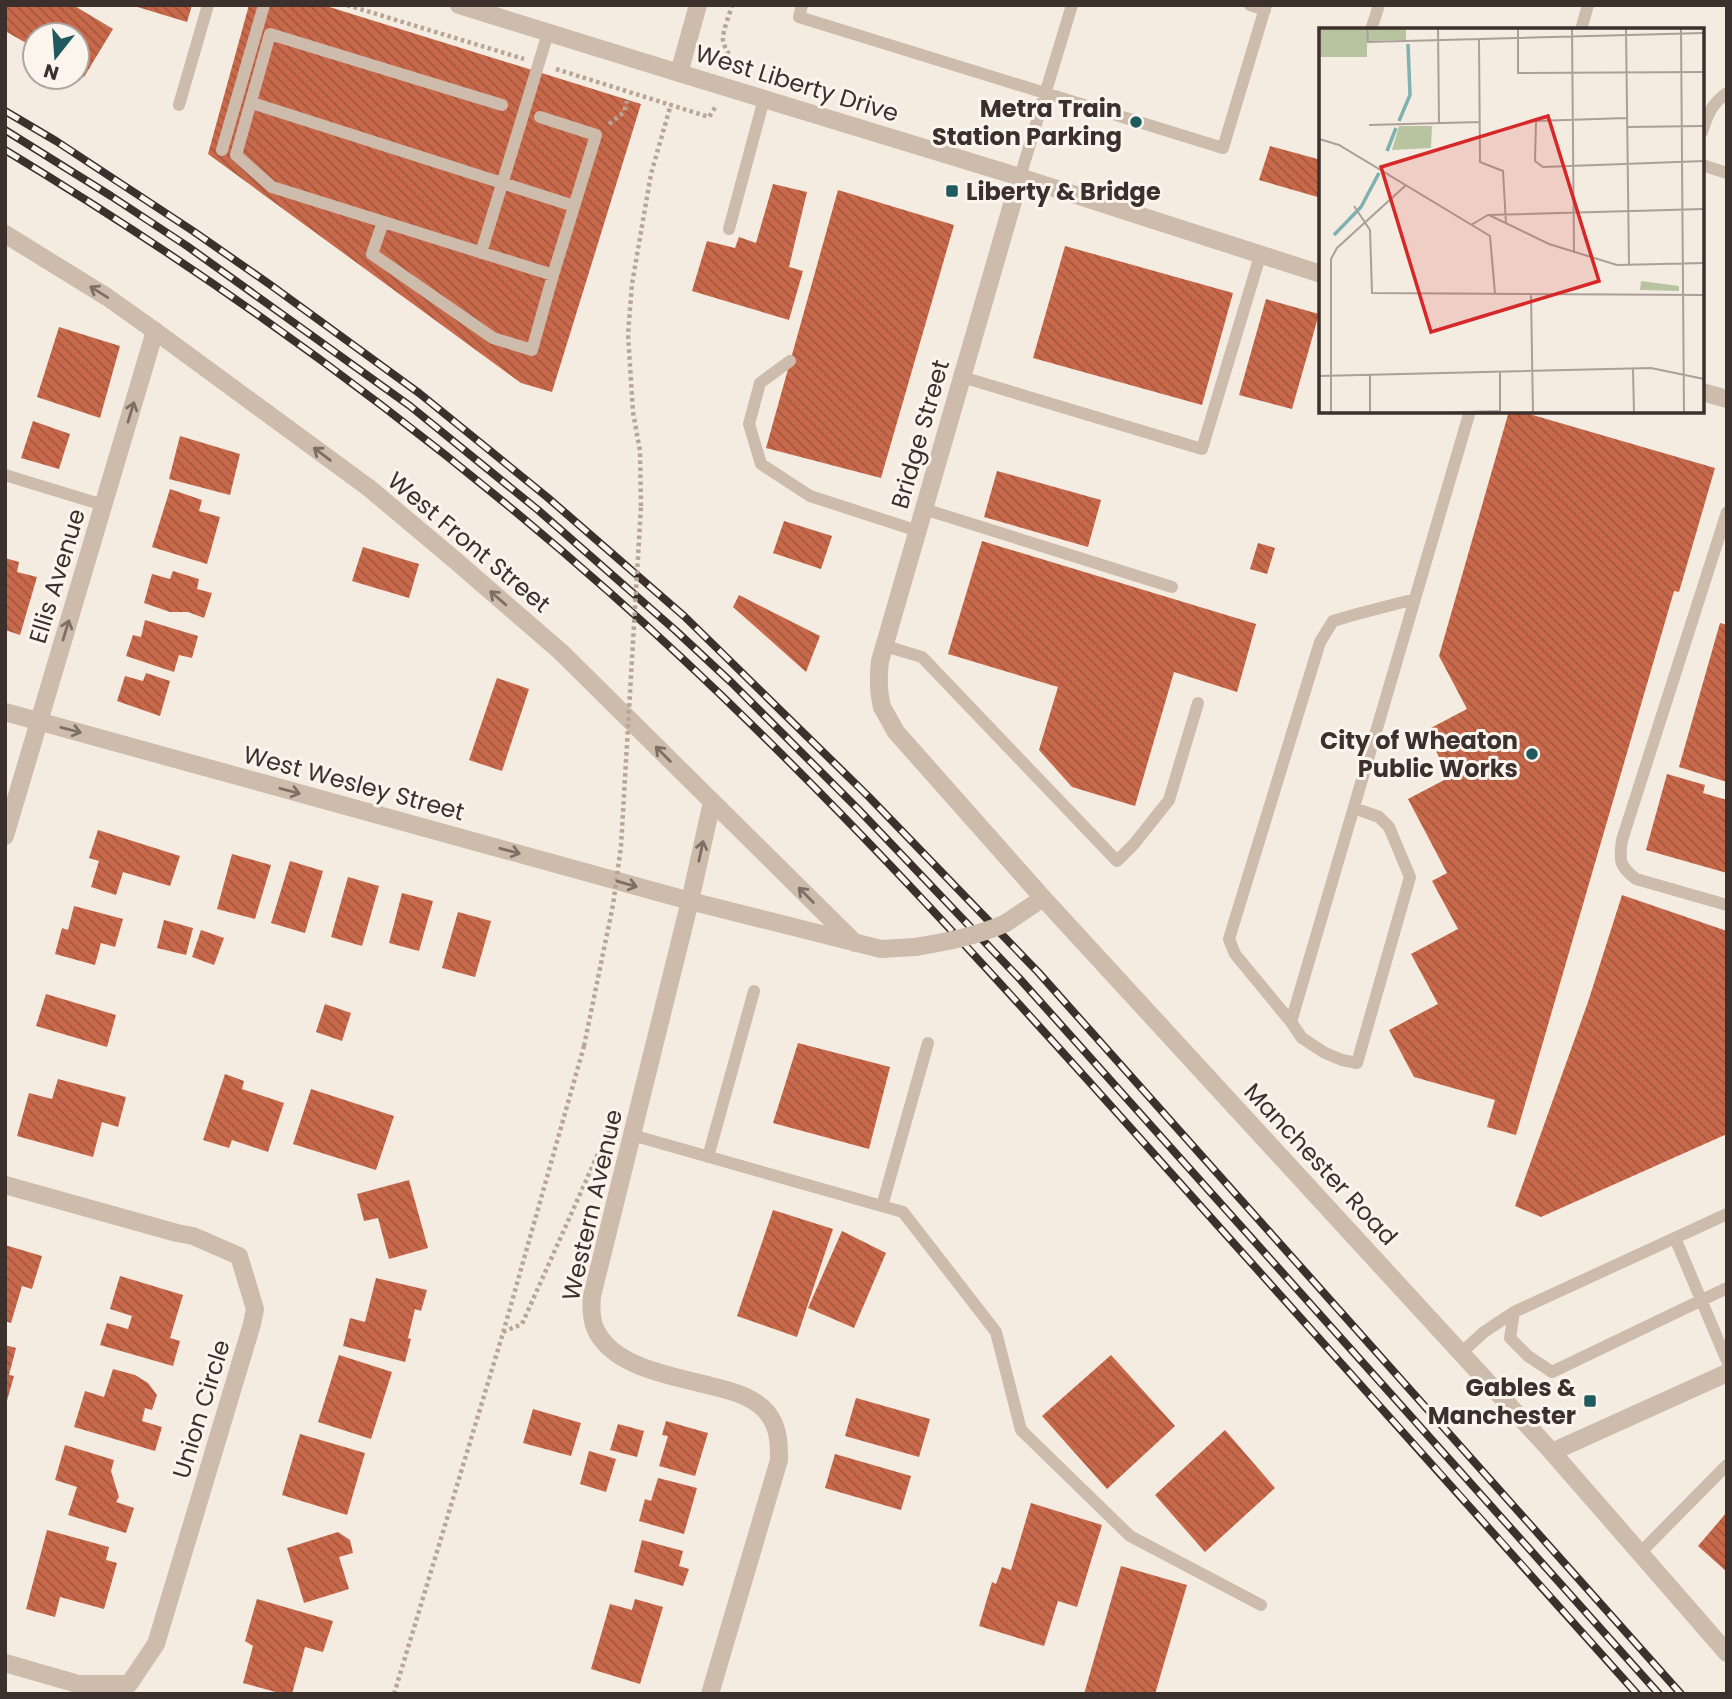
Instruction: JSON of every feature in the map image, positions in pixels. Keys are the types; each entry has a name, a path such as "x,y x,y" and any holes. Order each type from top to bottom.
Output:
{"street":[{"name":"West Liberty Drive","path":"459,5 1020,177 1319,273"},
{"path":"679,74 698,5"},
{"name":"Bridge Street","path":"882,707 878,678 885,646 1020,177"},
{"name":"West Front Street","path":"5,234 107,297 369,488 561,652 855,943"},
{"name":"Ellis Avenue","path":"5,836 155,331"},
{"path":"1704,393 1727,399"},
{"name":"Manchester Road","path":"882,707 896,732 1043,898 1552,1452 1727,1653"},
{"name":"West Wesley Street","path":"5,712 690,901 855,943"},
{"path":"690,901 712,802"},
{"path":"855,943 881,949 952,941 989,931 1006,923 1043,898"},
{"name":"Western Avenue","path":"690,901 592,1296 591,1312 594,1327 603,1341 627,1360 647,1369 735,1392 750,1399 772,1419 779,1445 779,1460 710,1694"},
{"name":"Union Circle","path":"5,1185 193,1236 240,1256 255,1309 156,1644 129,1684 78,1684 5,1663"},
{"path":"1552,1452 1727,1373"}],"lane":[{"path":"179,105 208,5"},
{"path":"222,150 264,5"},
{"path":"802,5 799,16 1223,148 1265,8 1250,5"},
{"path":"1020,177 1072,5"},
{"path":"1372,28 1378,5"},
{"path":"1582,28 1588,5"},
{"path":"481,253 548,33"},
{"path":"502,105 270,34 236,155 272,187 553,275"},
{"path":"1704,126 1708,113 1719,98 1727,93"},
{"path":"729,229 764,99"},
{"path":"252,103 574,206"},
{"path":"383,222 372,254 493,338 532,350 596,135 540,117"},
{"path":"1704,166 1727,173"},
{"path":"962,377 1202,449 1261,256"},
{"path":"790,361 760,383 749,424 761,464 810,496 918,531"},
{"path":"1291,1022 1469,413"},
{"path":"5,475 103,505"},
{"path":"924,509 1172,587"},
{"path":"1727,512 1622,840 1620,856 1625,870 1636,879 1727,905"},
{"path":"1354,808 1379,817 1389,827 1410,877 1357,1063 1325,1053 1302,1038 1235,954 1229,939 1320,642 1333,621 1415,599"},
{"path":"885,646 922,657 1117,861 1169,800 1198,703"},
{"path":"708,1157 754,991"},
{"path":"882,1206 928,1044"},
{"path":"632,1135 903,1212 996,1332 1021,1430 1130,1535 1261,1605"},
{"path":"1461,1353 1514,1312 1727,1214"},
{"path":"1675,1238 1727,1361"},
{"path":"1514,1312 1510,1338 1528,1356 1552,1371 1727,1288"},
{"path":"1640,1553 1727,1465"}],"path":[{"path":"347,5 518,58"},
{"path":"730,62 730,54 723,39 732,5"},
{"path":"551,68 709,117 715,110"},
{"path":"624,112 627,101"},
{"path":"394,1694 503,1333 584,1046 613,905 621,846 641,506 640,451 633,412 628,334 632,284 650,174 671,104"},
{"path":"503,1333 522,1324 612,1123"}],"building":[{"path":"5,5 73,5 113,29 91,65 91,21 21,21 21,40 5,31"},
{"path":"131,5 192,5 187,22"},
{"path":"249,5 323,5 641,104 552,392 521,383 208,154"},
{"path":"1270,146 1319,159 1319,197 1259,180"},
{"path":"773,184 807,192 789,267 803,271 789,320 692,291 707,241 735,248 739,237 756,243"},
{"path":"838,190 954,225 881,478 766,448"},
{"path":"1065,246 1233,293 1202,405 1033,358"},
{"path":"1266,299 1319,314 1292,409 1239,395"},
{"path":"59,327 120,346 100,418 37,397"},
{"name":"City of Wheaton Public Works","path":"1508,413 1526,413 1715,468 1679,592 1674,591 1516,1135 1487,1127 1495,1100 1414,1077 1389,1030 1438,1004 1411,954 1458,929 1432,881 1447,873 1408,799 1450,777 1425,731 1467,709 1439,656"},
{"path":"33,421 70,434 59,469 21,458"},
{"path":"180,436 240,454 230,495 169,479"},
{"path":"997,471 1101,500 1088,547 984,517"},
{"path":"170,489 202,500 199,511 220,517 207,564 152,547"},
{"path":"784,521 832,536 821,569 773,553"},
{"path":"982,541 1256,624 1237,692 1174,672 1135,806 1072,787 1039,750 1058,687 948,654"},
{"path":"1258,543 1275,548 1267,574 1250,569"},
{"path":"363,547 419,564 409,598 352,581"},
{"path":"5,558 19,562 17,572 37,577 20,635 5,630"},
{"path":"173,571 199,579 197,589 212,593 204,618 188,612 170,612 144,603 152,574 170,579"},
{"path":"739,595 820,636 806,672 733,607"},
{"path":"145,620 198,636 192,658 179,655 174,672 126,656 133,635 141,637"},
{"path":"1720,623 1727,625 1727,782 1679,767"},
{"path":"146,673 170,681 160,716 117,701 125,676 143,681"},
{"path":"497,678 529,689 502,771 469,760"},
{"path":"1667,774 1705,785 1703,793 1727,800 1727,873 1646,850"},
{"path":"98,830 180,856 170,886 123,872 116,895 91,887 99,861 89,858"},
{"path":"232,854 271,865 255,919 217,909"},
{"path":"290,861 323,871 305,933 271,923"},
{"path":"348,877 379,886 362,946 331,937"},
{"path":"402,893 433,901 419,951 389,943"},
{"path":"1622,895 1727,931 1727,1134 1541,1217 1515,1206 1588,1002"},
{"path":"74,906 123,919 115,947 101,943 95,965 55,954 62,928 68,930"},
{"path":"458,912 491,921 475,977 442,968"},
{"path":"164,920 193,928 186,955 157,948"},
{"path":"201,930 224,938 214,965 192,957"},
{"path":"46,994 116,1015 107,1047 36,1026"},
{"path":"325,1004 351,1013 342,1041 316,1032"},
{"path":"798,1043 890,1067 869,1149 773,1123"},
{"path":"225,1074 244,1081 242,1089 284,1103 268,1152 232,1140 229,1148 203,1140"},
{"path":"58,1079 126,1097 118,1127 102,1122 93,1157 17,1136 29,1093 52,1099"},
{"path":"311,1089 394,1116 376,1170 293,1144"},
{"path":"409,1180 428,1248 389,1259 378,1218 364,1221 357,1194"},
{"path":"773,1210 833,1229 797,1337 737,1316"},
{"path":"842,1231 886,1253 854,1328 808,1308"},
{"path":"5,1245 42,1256 32,1289 22,1286 11,1323 5,1321"},
{"path":"120,1276 183,1295 170,1338 180,1341 173,1366 100,1345 107,1323 128,1329 132,1316 110,1309"},
{"path":"376,1278 427,1290 421,1311 415,1309 405,1362 343,1346 350,1318 365,1322"},
{"path":"5,1345 16,1348 9,1375 14,1376 6,1404"},
{"path":"339,1355 392,1372 371,1439 318,1422"},
{"path":"1111,1355 1175,1426 1107,1489 1042,1416"},
{"path":"113,1369 135,1375 148,1383 157,1395 152,1410 145,1408 142,1421 162,1427 155,1451 74,1427 85,1391 104,1397"},
{"path":"856,1398 930,1419 919,1457 845,1436"},
{"path":"533,1409 581,1423 571,1456 523,1443"},
{"path":"666,1421 708,1433 695,1476 659,1466 668,1436 662,1435"},
{"path":"618,1424 644,1431 637,1457 610,1450"},
{"path":"1225,1430 1275,1488 1205,1552 1155,1495"},
{"path":"300,1434 365,1453 347,1515 282,1495"},
{"path":"65,1445 114,1460 111,1471 119,1497 116,1502 134,1508 126,1533 68,1515 77,1487 55,1480"},
{"path":"589,1451 616,1459 606,1492 580,1484"},
{"path":"835,1454 911,1476 901,1510 825,1488"},
{"path":"658,1478 697,1488 684,1534 639,1521 645,1499 651,1501"},
{"path":"1031,1503 1102,1525 1077,1607 1058,1601 1044,1646 979,1626 992,1582 996,1584 1002,1567 1011,1570"},
{"path":"1727,1512 1727,1572 1698,1546"},
{"path":"47,1530 109,1547 106,1560 117,1563 104,1609 60,1597 55,1617 26,1609"},
{"path":"338,1532 350,1540 353,1553 339,1557 349,1589 304,1603 287,1548"},
{"path":"642,1540 683,1551 679,1566 689,1569 683,1586 634,1572"},
{"path":"1121,1566 1187,1585 1155,1694 1084,1694"},
{"path":"257,1599 333,1621 323,1652 305,1647 292,1694 243,1683 253,1646 245,1641"},
{"path":"635,1599 663,1607 640,1684 591,1669 610,1604 632,1610"}],"railway":[{"path":"5,111 56,141 193,231 419,393 547,497 684,616 869,797 1038,972 1681,1694"},
{"path":"5,130 187,246 410,406 538,510 732,683 858,809 1019,978 1659,1694"},
{"path":"5,150 163,250 317,357 537,530 681,657 821,793 956,935 1637,1694"}],"place":[{"name":"Metra Train Station Parking","path":"1136,122"},
{"name":"Liberty & Bridge","path":"952,191"},
{"name":"City of Wheaton Public Works","path":"1532,754"},
{"name":"Gables & Manchester","path":"1590,1401"}]}
